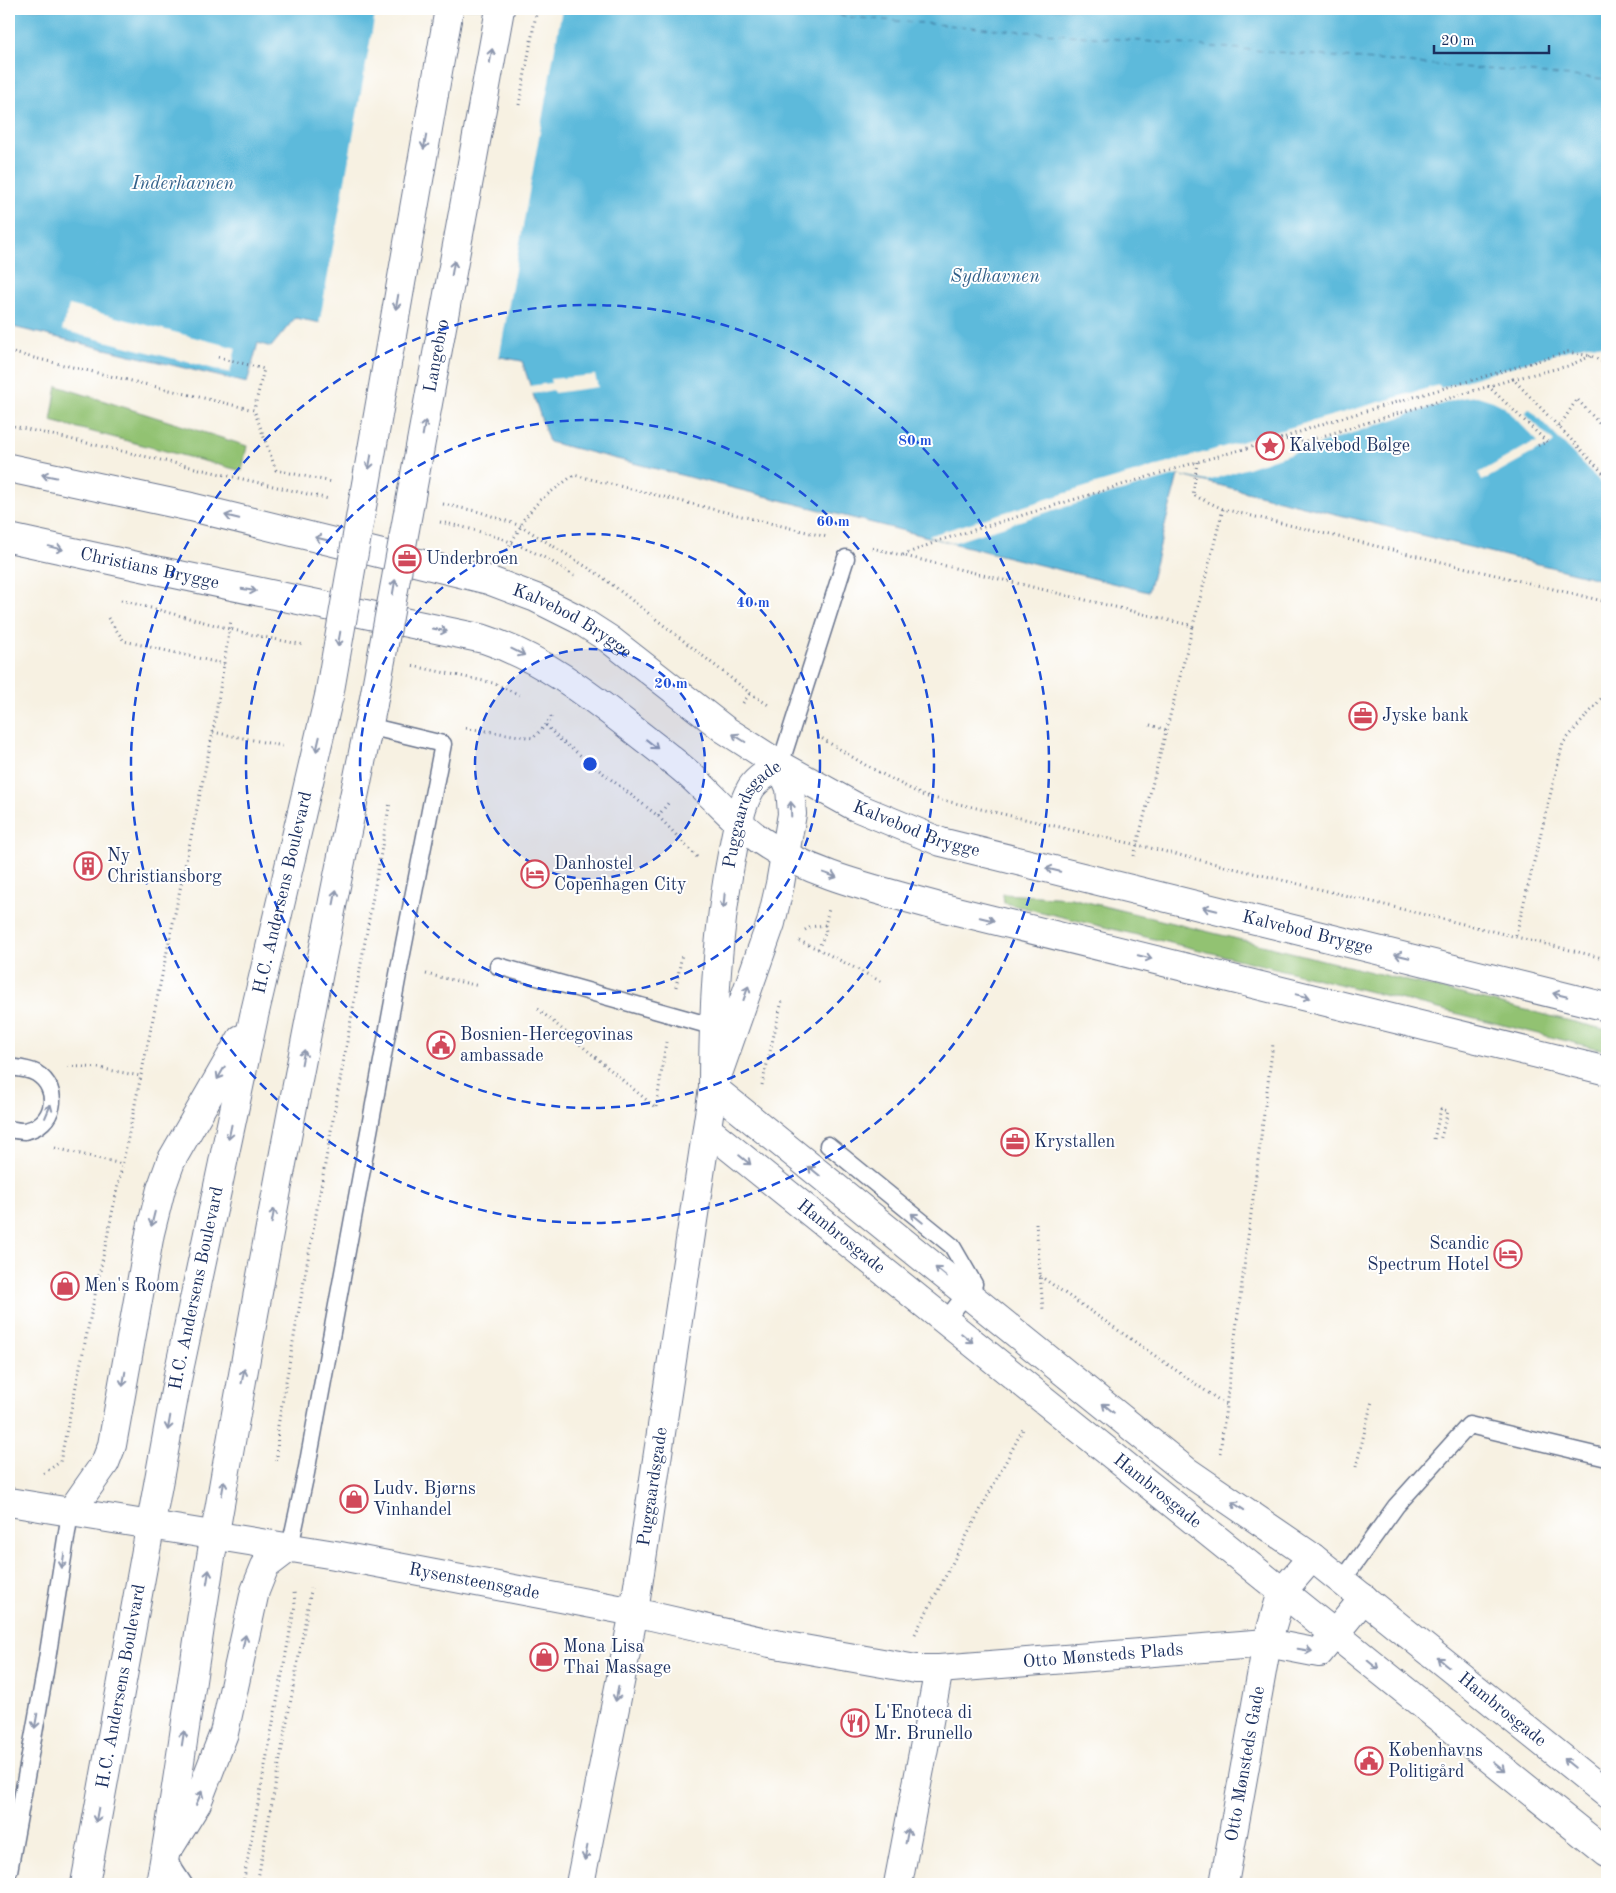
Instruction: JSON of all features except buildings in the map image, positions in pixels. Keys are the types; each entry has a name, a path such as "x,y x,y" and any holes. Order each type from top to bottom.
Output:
{"street":[{"name":"H.C. Andersens Boulevard","path":"84,1884 178,1375 254,1016 328,696 449,9"},
{"name":"Langebro","path":"371,715 500,9"},
{"name":"Kalvebod Brygge","path":"9,468 279,528 488,580 536,598 578,619 609,639 724,729 780,764 856,807 941,842 1607,1007"},
{"name":"Christians Brygge","path":"9,538 484,639 509,648 534,660 588,694 690,774 738,822"},
{"path":"160,1884 214,1536 291,1118 371,715"},
{"name":"Puggaardsgade","path":"580,1884 634,1612 722,1029 725,892 738,822 751,788 765,774 780,764 790,788 792,814 786,856 771,923 722,1029"},
{"path":"738,822 760,840 786,856 838,878 936,906 1607,1071"},
{"path":"70,1513 105,1463 112,1445 150,1233 170,1161 254,1016"},
{"name":"Hambrosgade","path":"713,1088 1185,1470 1312,1557 1607,1794"},
{"name":"Hambrosgade","path":"706,1129 1607,1853"},
{"name":"Rysensteensgade","path":"9,1502 290,1547 634,1612 770,1644 916,1669 939,1669"},
{"path":"165,1855 197,1803 224,1733 255,1590 265,1566 290,1547"},
{"path":"1267,1644 1282,1592 1312,1557"},
{"name":"Otto Mønsteds Plads","path":"939,1669 1267,1644 1319,1653 1364,1598"},
{"name":"Otto Mønsteds Gade","path":"1224,1884 1267,1644"},
{"path":"898,1884 939,1669"}],"lane":[{"path":"780,764 846,558"},
{"path":"290,1547 306,1473 399,969 443,744 371,715"},
{"path":"498,966 722,1029"},
{"path":"9,1067 34,1072 45,1080 50,1088 52,1097 48,1115 41,1124 25,1131 9,1129"},
{"path":"828,1145 952,1246 974,1284 944,1320"},
{"path":"1342,1581 1396,1506 1469,1425 1607,1458"},
{"path":"9,1871 45,1672 70,1513"},
{"path":"165,1855 184,1884"}],"path":[{"path":"9,352 254,410"},
{"path":"902,555 941,540 1197,462 1280,439 1328,422 1568,352 1591,356 1607,364"},
{"path":"1280,439 1306,441 1488,386 1568,366 1591,356"},
{"path":"218,357 264,369 254,410 276,470 337,483"},
{"path":"1513,379 1607,477"},
{"path":"1488,386 1547,442 1537,446"},
{"path":"1559,427 1577,399 1607,432"},
{"path":"9,425 285,490"},
{"path":"1197,462 1193,495 1223,509 1607,602"},
{"path":"512,542 524,518 540,500 574,475 832,538"},
{"path":"442,504 480,512 521,526 601,576 750,693"},
{"path":"1122,887 1138,845 1223,509"},
{"path":"868,547 1193,626"},
{"path":"39,1508 42,1474 60,1462 213,732 237,588"},
{"name":"Christians Brygge","path":"116,598 230,629 307,645"},
{"path":"108,618 124,641 224,664"},
{"path":"404,664 493,683 525,697"},
{"path":"1516,936 1563,743 1607,692"},
{"path":"471,729 533,738 546,726 553,714 546,709"},
{"path":"793,721 867,766 924,796 1138,845 1607,959"},
{"path":"1150,725 1167,730"},
{"path":"546,726 558,738 658,816 699,860"},
{"path":"213,732 316,753"},
{"path":"277,1463 278,1426 392,792"},
{"path":"658,816 668,802 664,799"},
{"path":"818,949 826,932 825,925"},
{"path":"534,1005 656,1108 670,1015 683,949"},
{"path":"422,973 486,988"},
{"path":"754,1122 783,998"},
{"path":"1220,1458 1273,1044"},
{"path":"99,1068 140,1076"},
{"path":"1434,1139 1441,1109 1448,1111 1440,1141"},
{"path":"86,1156 122,1164"},
{"path":"1036,1223 1043,1308 1056,1366"},
{"path":"1040,1276 1226,1405"},
{"path":"898,1665 1040,1397"},
{"path":"1356,1467 1372,1401"},
{"path":"242,1884 295,1605 290,1547"}],"green space":[{"path":"57,386 247,446 242,471 51,421"},
{"path":"1003,894 1071,898 1607,1030 1607,1051 1004,903"}],"water":[{"name":"Sydhavnen","path":"9,9 1607,9 1607,581 1178,475 1148,592 549,442 522,361 295,318 271,347 258,343 247,383 9,326"}],"pier":[{"path":"376,9 562,9 499,359 319,325"},
{"path":"69,305 236,348 230,373 62,330"},
{"name":"Kalvebod Bølge","path":"1588,344 1607,346 1607,489 1529,408 1525,414 1554,442 1547,448 1538,450 1482,481 1479,473 1532,443 1538,442 1503,406 1477,396 1461,398 1410,414 1208,481 1178,475 1051,511 952,543 928,536 1092,485 1439,385 1441,388"},
{"path":"595,375 598,387 554,393 553,390 532,394 529,386 551,383 550,379"}],"ferry route":[{"path":"807,9 848,17 1607,79"}],"place":[{"name":"Kalvebod Bølge","path":"1270,446"},
{"name":"Underbroen","path":"407,559"},
{"name":"Jyske bank","path":"1363,716"},
{"name":"Ny Christiansborg","path":"88,866"},
{"name":"Danhostel Copenhagen City","path":"535,874"},
{"name":"Bosnien-Hercegovinas ambassade","path":"441,1045"},
{"name":"Krystallen","path":"1015,1142"},
{"name":"Scandic Spectrum Hotel","path":"1508,1254"},
{"name":"Men's Room","path":"65,1286"},
{"name":"Ludv. Bjørns Vinhandel","path":"354,1499"},
{"name":"Mona Lisa Thai Massage","path":"544,1657"},
{"name":"L'Enoteca di Mr. Brunello","path":"855,1723"},
{"name":"Københavns Politigård","path":"1369,1761"}],"water label":[{"name":"Inderhavnen","path":"183,184"}]}
